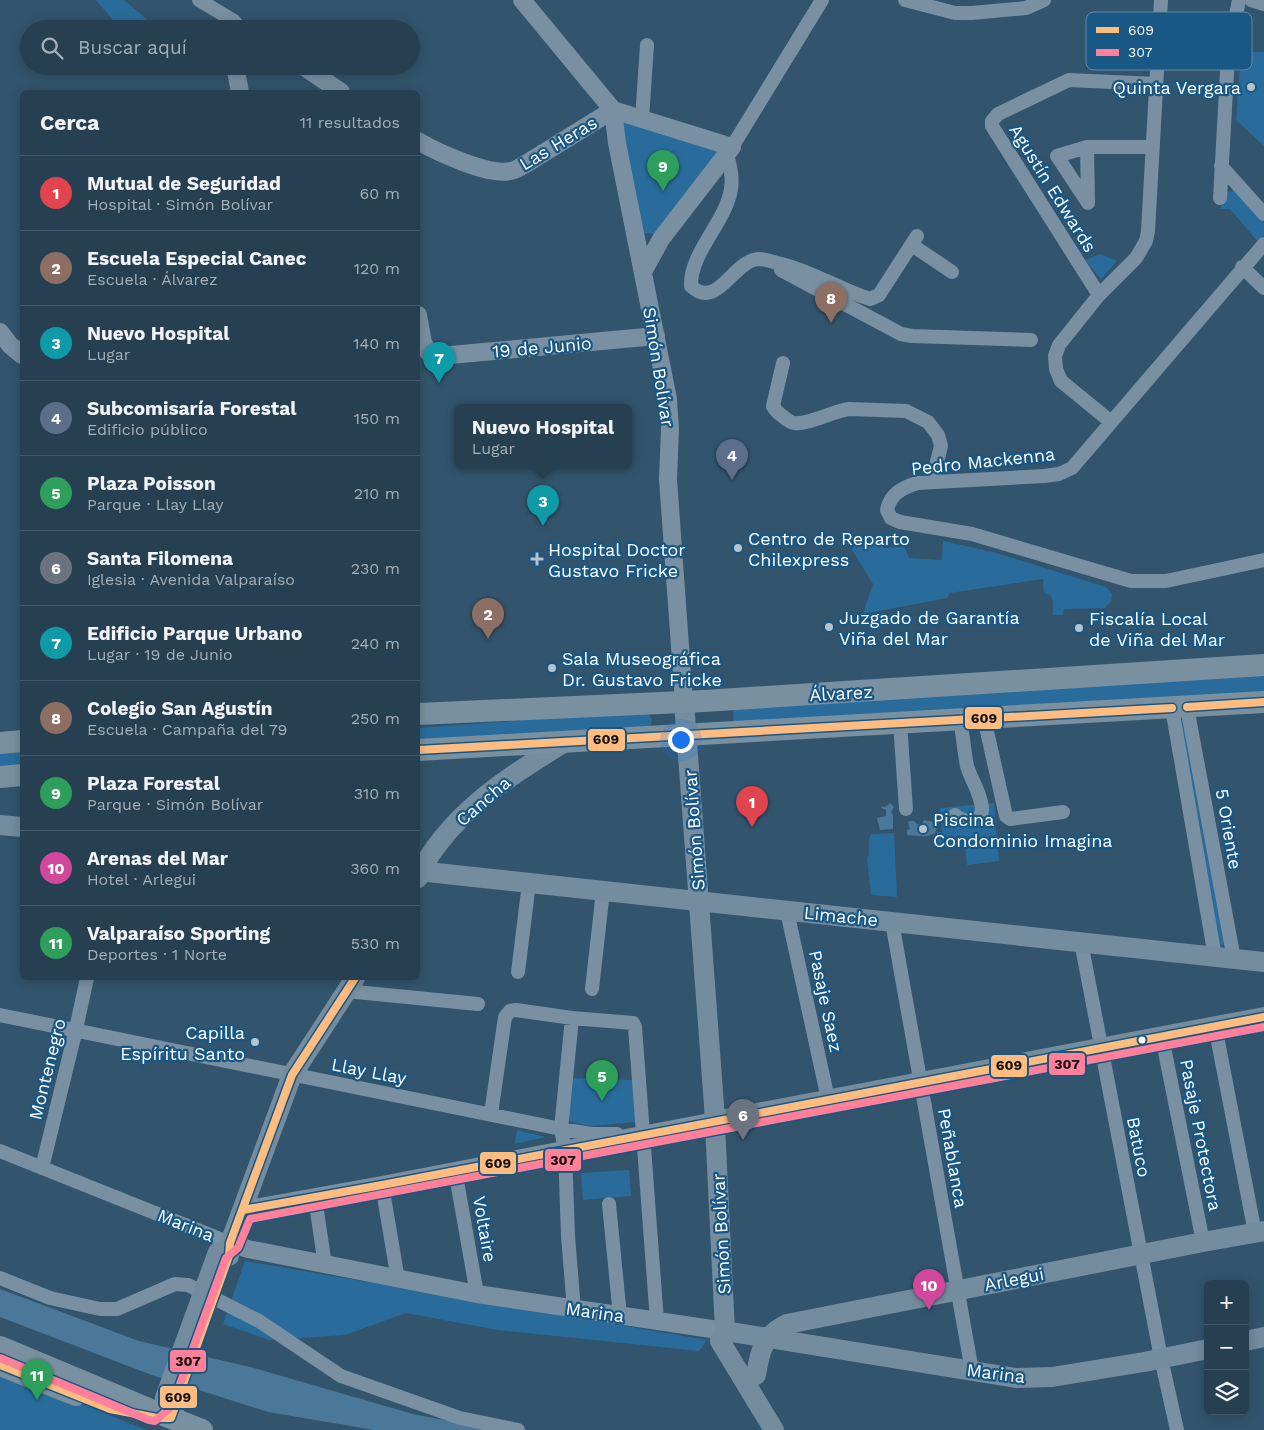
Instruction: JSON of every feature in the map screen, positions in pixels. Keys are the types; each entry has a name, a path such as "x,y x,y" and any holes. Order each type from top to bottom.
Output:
{"main road":[{"name":"Álvarez","path":"420,714 936,688 1264,665"},
{"path":"924,722 932,716 936,688"},
{"name":"Simón Bolívar","path":"684,702 715,1121 727,1338"},
{"path":"420,750 1264,702"},
{"path":"420,720 450,711"},
{"path":"0,743 20,742"},
{"name":"Cancha","path":"420,870 447,834 480,799 504,780 565,742"},
{"path":"0,777 20,775"},
{"path":"0,825 20,827"},
{"name":"Limache","path":"420,873 529,883 1264,962"},
{"path":"0,1365 110,1409 157,1418 166,1412 292,1075 350,984"},
{"path":"715,1121 1264,1017"},
{"name":"Arlegui","path":"765,1343 779,1328 796,1322 1260,1232"},
{"path":"1249,1340 1264,1337"},
{"path":"727,1338 756,1375 789,1430"},
{"path":"727,1338 774,1430"},
{"name":"Marina","path":"727,1338 972,1370 1016,1378 1039,1378 1204,1350"},
{"path":"756,1375 765,1343"},
{"path":"0,1347 166,1412 202,1430"}],"street":[{"path":"198,0 232,20"},
{"path":"522,0 613,110 729,151"},
{"path":"643,272 661,240 729,151 822,0"},
{"path":"905,0 956,13 972,13 1026,8 1044,0"},
{"path":"1252,0 1264,4"},
{"path":"642,119 647,45"},
{"path":"1111,422 1061,382 1055,362 1059,345 1100,295 1136,258 1146,241 1157,70"},
{"path":"1220,198 1227,70"},
{"path":"237,75 240,90"},
{"path":"316,75 338,90"},
{"name":"Agustín Edwards","path":"1100,295 992,126 992,121 998,114 1069,80 1156,84"},
{"name":"Las Heras","path":"420,143 464,163 497,172 510,172 613,110"},
{"name":"Simón Bolívar","path":"613,110 617,143 668,399 670,429 668,479 684,702"},
{"path":"1087,147 1153,147"},
{"path":"729,151 732,175 730,195 691,277 691,286 697,292 705,294 713,292 744,264 760,259 796,267 870,299 879,295 915,240 952,272"},
{"path":"1221,166 1264,214"},
{"path":"636,237 661,240"},
{"name":"Pedro Mackenna","path":"1264,244 1242,267 1075,465 1066,472 1044,476 916,483 898,491 888,506 888,514 896,521 972,534 1131,581 1166,581 1264,560"},
{"path":"760,259 901,334 1031,340"},
{"path":"1242,267 1264,288"},
{"name":"19 de Junio","path":"420,326 423,343 428,353 440,356 656,336"},
{"path":"0,332 20,354"},
{"path":"783,363 773,406 775,410 790,422 803,422 849,409 906,411 928,422 938,435 941,446 932,481"},
{"name":"5 Oriente","path":"1180,707 1224,958"},
{"path":"984,718 1006,816 1010,819 1063,812"},
{"path":"954,815 967,822 973,821 980,816 982,811 967,765 960,720"},
{"path":"900,723 906,808"},
{"path":"518,972 529,883"},
{"path":"592,989 604,891"},
{"name":"Pasaje Saez","path":"787,911 828,1099"},
{"name":"Peñablanca","path":"892,922 972,1370"},
{"name":"Batuco","path":"1080,942 1161,1358 1177,1430"},
{"name":"Montenegro","path":"42,1168 87,980"},
{"path":"350,984 478,1004"},
{"path":"492,1114 505,1017 510,1012 516,1010 572,1018 633,1023 635,1027 657,1321"},
{"name":"Llay Llay","path":"0,1015 561,1129 591,1134 643,1134"},
{"path":"572,1018 561,1129 565,1150 568,1236 574,1310"},
{"path":"1215,1026 1260,1232"},
{"name":"Pasaje Protectora","path":"1162,1036 1203,1242"},
{"path":"243,1210 315,1198 715,1121"},
{"name":"Marina","path":"0,1151 226,1250 244,1248 398,1280 477,1294 657,1321 727,1338"},
{"name":"Voltaire","path":"455,1170 477,1294"},
{"path":"382,1185 398,1280"},
{"path":"315,1198 325,1265"},
{"path":"608,1204 620,1316"},
{"path":"0,1278 50,1298 100,1309 117,1309 175,1284 188,1285 259,1322 340,1376 460,1418 518,1430"}],"shaded area":[{"path":"96,0 124,0 147,20 113,20"},
{"name":"Quinta Vergara","path":"1252,52 1264,52 1264,146 1236,120 1240,70 1252,70"},
{"path":"619,117 725,150 661,234 640,233"},
{"path":"1235,190 1264,223 1264,235 1258,242 1230,209 1220,209 1227,192"},
{"path":"1100,254 1117,261 1101,279 1085,260"},
{"path":"857,538 885,548 904,546 909,558 942,560 943,541 993,552 1106,587 1112,594 1111,601 1105,608 1064,609 1063,615 1053,615 1053,601 1050,595 1044,593 1043,579 950,593 947,598 863,614 873,584 852,550"},
{"path":"1264,672 1264,694 734,726 733,708"},
{"path":"647,711 652,720 649,731 420,745 420,728"},
{"path":"1186,719 1225,945 1220,945 1180,720"},
{"path":"20,750 20,770 0,771 0,751"},
{"path":"890,803 894,807 891,812 893,815 893,829 880,830 877,818 886,816 886,810 881,808"},
{"path":"994,803 999,861 967,865 965,845 937,847 937,832 942,832 940,808"},
{"name":"Piscina Condominio Imagina","path":"924,820 934,822 937,828 935,833 925,836 907,835 907,830 910,829 909,821 914,821 921,825"},
{"path":"894,833 897,897 871,895 867,857 869,856 869,839 871,834"},
{"path":"572,1078 633,1080 636,1122 591,1126 567,1121"},
{"path":"517,1130 546,1137 515,1144"},
{"path":"629,1170 631,1196 583,1200 581,1173"},
{"path":"245,1261 707,1340 699,1351 498,1330 406,1313 345,1335 269,1340 223,1324"},
{"path":"0,1289 139,1341 254,1368 413,1414 495,1430 374,1430 268,1412 149,1374 0,1317"},
{"path":"0,1371 146,1430 0,1430"}],"transit line":[{"name":"609","path":"1187,707 1264,702"},
{"name":"609","path":"420,750 1172,708"},
{"name":"609","path":"0,1365 110,1409 157,1418 171,1418 229,1256 230,1243 292,1075 354,980"},
{"name":"609","path":"243,1210 1264,1017"},
{"name":"307","path":"0,1358 155,1421 172,1406 226,1258 238,1248 250,1219 1264,1027"}],"place":[{"name":"Quinta Vergara","path":"1251,87"},
{"name":"Plaza Forestal","path":"663,191"},
{"name":"Colegio San Agustín","path":"831,323"},
{"name":"Edificio Parque Urbano","path":"439,383"},
{"name":"Subcomisaría Forestal","path":"732,480"},
{"name":"Nuevo Hospital","path":"543,526"},
{"name":"Centro de Reparto Chilexpress","path":"738,548"},
{"name":"Hospital Doctor Gustavo Fricke","path":"537,559"},
{"name":"Juzgado de Garantía Viña del Mar","path":"829,627"},
{"name":"Fiscalía Local de Viña del Mar","path":"1079,628"},
{"name":"Escuela Especial Canec","path":"488,639"},
{"name":"Sala Museográfica Dr. Gustavo Fricke","path":"552,668"},
{"name":"Mutual de Seguridad","path":"752,827"},
{"name":"Piscina Condominio Imagina","path":"923,829"},
{"name":"Capilla Espíritu Santo","path":"255,1042"},
{"name":"Plaza Poisson","path":"602,1101"},
{"name":"Santa Filomena","path":"743,1140"},
{"name":"Arenas del Mar","path":"929,1310"},
{"name":"Valparaíso Sporting","path":"37,1400"}]}
